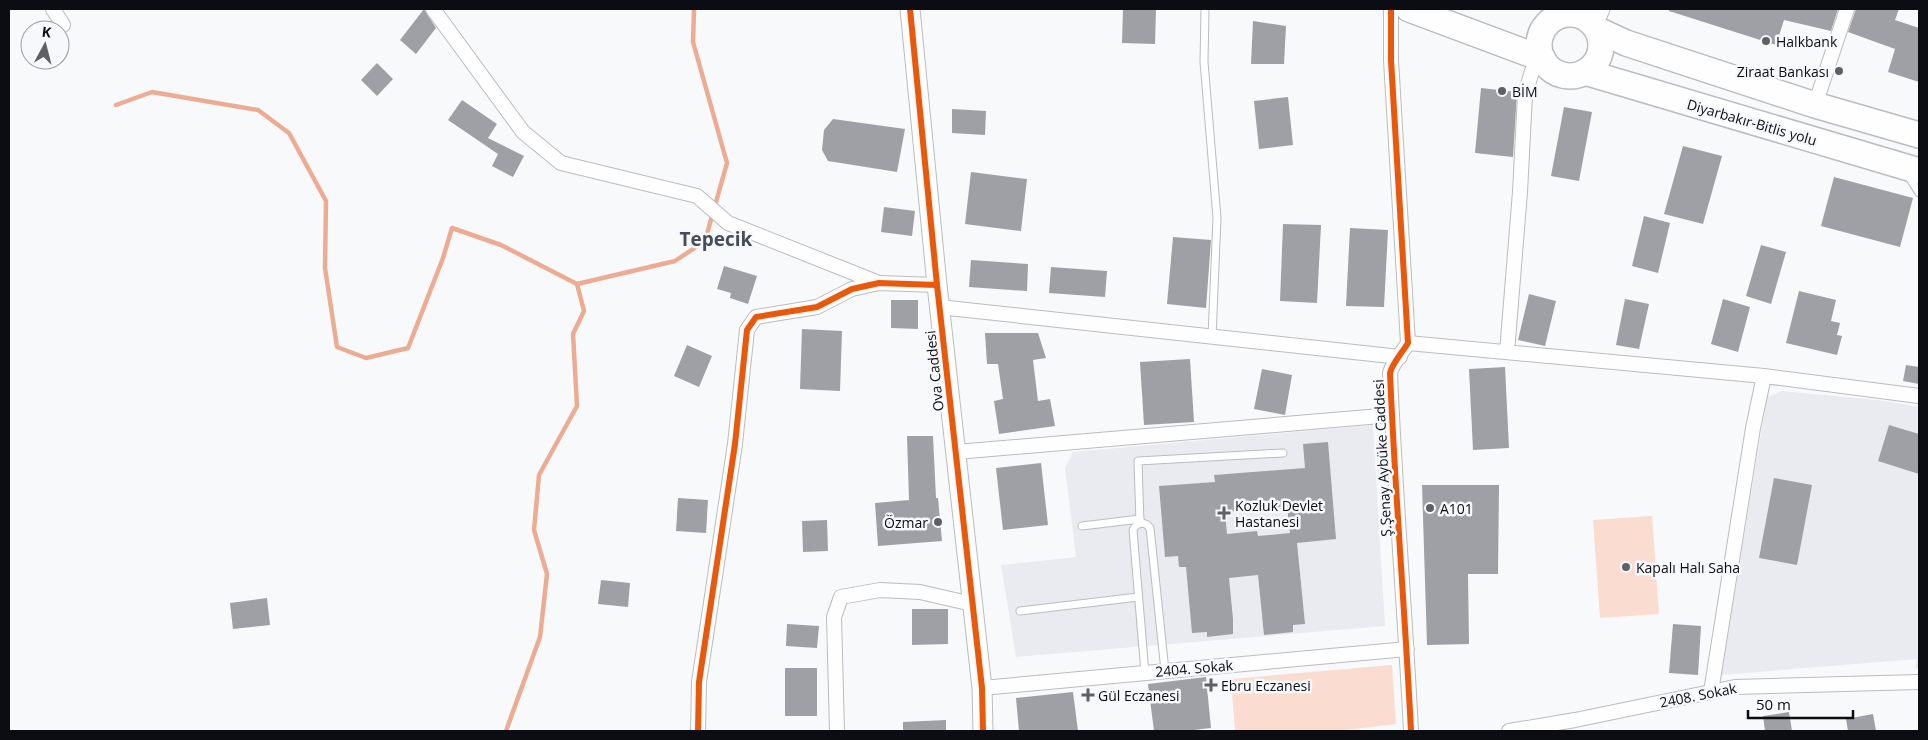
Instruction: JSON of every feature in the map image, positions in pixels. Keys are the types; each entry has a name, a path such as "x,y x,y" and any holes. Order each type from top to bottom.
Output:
{"highway":[{"path":"1409,9 1543,59"},
{"path":"1597,21 1602,47 1599,57 1593,66 1575,76 1564,75 1554,71 1546,64 1539,44 1541,34 1546,25 1559,12 1582,16 1597,21 1626,43 1919,136"},
{"name":"Diyarbakır-Bitlis yolu","path":"1585,72 1910,168"}],"street":[{"path":"53,9 60,20"},
{"path":"433,9 523,132 561,163 697,196 728,223 879,283"},
{"name":"Ova Caddesi","path":"910,9 937,285 982,688 983,731"},
{"path":"1391,9 1391,60 1408,342 1764,376 1919,396"},
{"path":"1814,104 1847,9"},
{"path":"1507,352 1520,192 1525,95 1532,71 1543,59"},
{"path":"698,731 699,682 735,444 747,330 756,317 817,307 852,289 879,283 937,285"},
{"path":"940,307 1400,357"},
{"name":"Ş.Şenay Aybüke Caddesi","path":"1408,342 1400,357 1392,365 1390,373 1411,731"},
{"path":"1711,692 1753,428 1764,376"},
{"path":"956,452 1392,415"},
{"path":"837,731 834,617 841,597 880,590 920,592 972,604"},
{"name":"2404. Sokak","path":"982,688 1407,649"},
{"name":"2408. Sokak","path":"1509,731 1575,726 1735,687 1919,682"}],"lane":[{"path":"1205,9 1204,62 1217,218 1212,337"},
{"path":"1910,168 1919,193"},
{"path":"1145,673 1132,530 1140,521 1138,461 1283,453"},
{"path":"1082,526 1140,521 1150,528 1165,671"},
{"path":"1020,611 1138,597"}],"shaded area":[{"path":"1782,391 1886,401 1919,407 1919,668 1915,669 1917,659 1721,675 1767,397"},
{"name":"Kozluk Devlet Hastanesi","path":"1373,425 1385,626 1016,657 1001,565 1076,557 1065,468 1073,452"},
{"name":"Kapalı Halı Saha","path":"1652,516 1659,614 1600,618 1593,520"},
{"path":"1392,665 1396,724 1338,731 1235,731 1231,679"}],"building":[{"path":"424,9 436,28 416,54 400,40"},
{"path":"1123,9 1156,9 1155,44 1122,43"},
{"path":"1669,9 1838,9 1831,31 1784,20 1776,45 1669,11"},
{"path":"1856,9 1899,9 1895,20 1919,28 1919,82 1888,72 1895,49 1848,32"},
{"path":"1253,21 1286,26 1284,64 1251,64"},
{"path":"377,63 393,79 377,96 361,80"},
{"path":"1481,88 1517,92 1513,157 1475,153"},
{"path":"1288,97 1293,145 1259,149 1254,101"},
{"path":"462,100 497,124 488,138 524,156 513,177 492,166 498,154 448,120"},
{"path":"1564,107 1592,112 1579,181 1551,176"},
{"path":"952,109 986,111 985,135 952,133"},
{"path":"833,119 905,129 897,172 828,161 822,150 824,130"},
{"path":"1683,146 1722,156 1703,224 1664,214"},
{"path":"971,172 1027,179 1021,231 965,224"},
{"path":"1834,177 1913,198 1900,247 1821,226"},
{"path":"884,207 915,211 912,236 881,232"},
{"path":"1644,216 1670,223 1658,273 1632,266"},
{"path":"1283,224 1321,225 1317,303 1280,301"},
{"path":"1350,228 1388,230 1384,307 1346,306"},
{"path":"1173,237 1211,240 1206,308 1167,304"},
{"path":"1761,245 1786,252 1771,304 1746,296"},
{"path":"971,260 1028,264 1027,291 969,287"},
{"path":"724,266 757,276 748,304 730,298 731,293 717,289"},
{"path":"1051,267 1107,271 1105,297 1049,293"},
{"path":"1799,291 1836,300 1831,321 1840,323 1837,335 1842,336 1837,355 1786,343"},
{"path":"1529,294 1556,301 1545,346 1518,340"},
{"path":"1625,299 1649,304 1639,349 1616,345"},
{"path":"1723,299 1750,307 1738,352 1711,344"},
{"path":"891,300 918,300 918,329 891,328"},
{"path":"802,329 842,331 840,391 800,389"},
{"path":"985,333 1038,333 1046,358 1033,360 1038,401 1050,399 1055,426 999,434 994,401 1003,399 998,364 987,364"},
{"path":"687,345 712,356 699,387 674,376"},
{"path":"1190,359 1194,422 1144,425 1140,362"},
{"path":"1906,365 1919,367 1919,384 1903,381"},
{"path":"1505,367 1509,448 1473,450 1469,369"},
{"path":"1262,369 1292,375 1285,415 1254,409"},
{"path":"1889,425 1919,434 1919,474 1878,461"},
{"path":"907,436 933,436 936,498 938,498 942,541 878,546 875,503 909,500"},
{"path":"1328,442 1336,539 1297,543 1305,624 1293,625 1293,632 1264,635 1258,575 1229,578 1233,634 1207,637 1207,632 1192,633 1186,567 1179,567 1178,556 1165,557 1159,486 1215,482 1214,475 1305,468 1303,444","holes":["1287,506 1290,533 1258,536 1257,531 1227,534 1225,512"]},
{"path":"1041,463 1048,525 1003,530 996,468"},
{"path":"1774,478 1812,485 1797,565 1759,558"},
{"path":"1422,485 1499,485 1498,574 1468,574 1469,644 1427,645"},
{"path":"678,498 708,500 706,533 676,531"},
{"path":"827,520 828,551 803,552 802,521"},
{"path":"601,580 630,583 628,607 598,604"},
{"path":"267,598 270,625 233,629 230,603"},
{"path":"912,609 948,609 948,644 912,645"},
{"path":"787,624 819,626 817,648 786,646"},
{"path":"1673,624 1701,626 1698,675 1669,673"},
{"path":"785,668 817,668 817,716 785,716"},
{"path":"1206,677 1211,728 1185,731 1154,731 1148,684"},
{"path":"1073,692 1078,731 1019,731 1016,698"},
{"path":"1789,712 1792,731 1765,731 1763,716"},
{"path":"1873,714 1876,731 1848,731 1846,719"},
{"path":"946,720 946,731 903,731 903,722"}],"waterway":[{"path":"116,105 152,92 258,110 289,133 326,201 325,268 337,347 366,358 408,348 443,258 452,228 501,245 577,284 675,261 705,241 727,163 693,42 694,9"},
{"path":"506,731 540,637 547,574 534,530 539,475 577,406 573,334 584,311 577,284"}],"cycle path":[{"path":"910,9 937,285 982,688 983,731"},
{"path":"1391,9 1391,60 1408,343 1395,361 1390,373 1411,731"},
{"path":"698,731 699,682 735,444 747,330 756,317 817,307 852,289 879,283 937,285"}],"place":[{"name":"Halkbank","path":"1766,41"},
{"name":"Ziraat Bankası","path":"1839,71"},
{"name":"BİM","path":"1502,91"},
{"name":"A101","path":"1430,508"},
{"name":"Kozluk Devlet Hastanesi","path":"1224,513"},
{"name":"Özmar","path":"938,522"},
{"name":"Kapalı Halı Saha","path":"1626,567"},
{"name":"Ebru Eczanesi","path":"1211,685"},
{"name":"Gül Eczanesi","path":"1088,695"}],"district":[{"name":"Tepecik","path":"716,239"}]}
